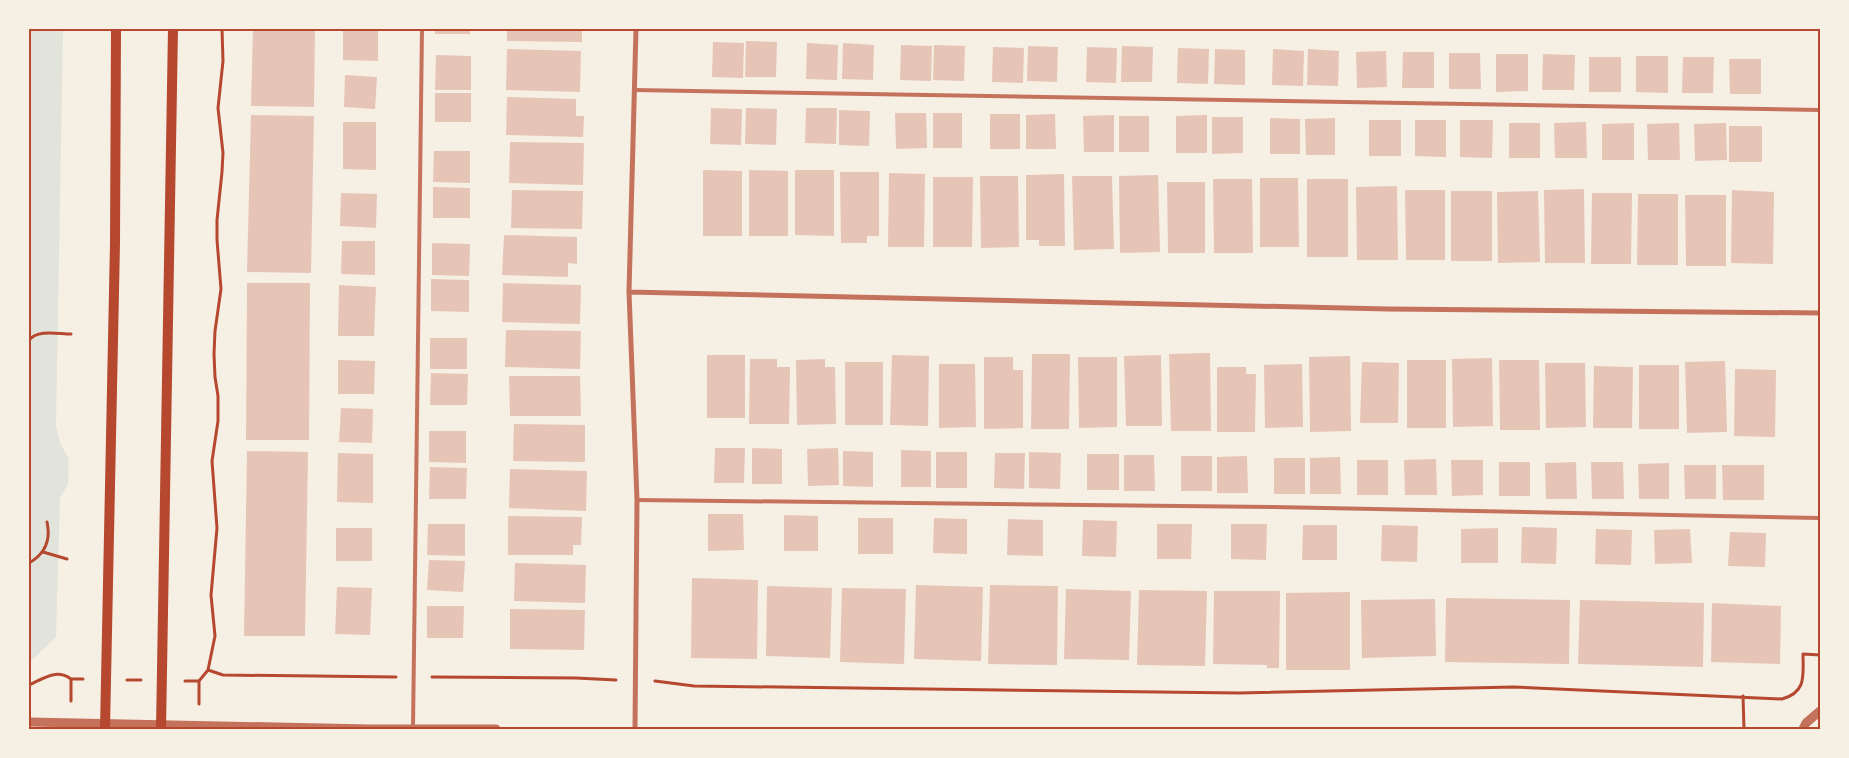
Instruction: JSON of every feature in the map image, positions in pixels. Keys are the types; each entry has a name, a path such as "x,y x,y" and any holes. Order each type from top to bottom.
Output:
{"main road":[{"path":"105,726 115,243 116,29"},
{"path":"161,727 173,29"}],"street":[{"path":"636,29 629,292 637,500 636,729"},
{"path":"629,292 1388,309 1820,313"},
{"path":"1803,729 1806,723 1820,711"},
{"path":"29,722 161,727 496,729"}],"lane":[{"path":"413,728 422,29"},
{"path":"634,90 1820,110"},
{"path":"637,500 1274,507 1820,518"}],"path":[{"path":"29,685 50,674 64,674 71,679 199,681 208,670 215,636 211,595 217,528 212,461 218,421 214,354 221,289 216,240 223,153 218,108 223,62 222,29"},
{"path":"29,340 32,336 45,333 71,334"},
{"path":"29,563 38,558 43,552 49,536 47,522"},
{"path":"43,552 67,559"},
{"path":"653,680 694,686 1239,693 1514,687 1782,698 1797,692 1803,679 1803,654 1819,655"},
{"path":"208,670 223,675 390,677"},
{"path":"430,677 618,680"},
{"path":"1743,696 1744,729"}],"shaded area":[{"path":"29,29 63,29 56,426 60,443 69,459 68,484 60,498 56,637 29,663"}],"building":[{"path":"253,29 315,29 314,107 251,106"},
{"path":"343,29 378,29 378,61 343,60"},
{"path":"435,29 470,29 470,34 435,34"},
{"path":"507,29 582,29 582,42 507,41"},
{"path":"746,41 777,42 776,77 745,77"},
{"path":"713,42 744,43 743,78 712,77"},
{"path":"807,43 838,45 837,80 806,79"},
{"path":"843,43 874,45 873,80 842,79"},
{"path":"901,45 932,46 931,81 900,80"},
{"path":"934,45 965,46 964,81 933,80"},
{"path":"1028,46 1058,47 1057,82 1027,81"},
{"path":"1122,46 1153,47 1152,82 1121,82"},
{"path":"993,47 1024,48 1023,83 992,82"},
{"path":"1087,47 1117,48 1116,83 1086,82"},
{"path":"1178,48 1209,49 1208,84 1177,83"},
{"path":"507,49 581,51 580,92 506,90"},
{"path":"1215,49 1245,50 1245,85 1214,84"},
{"path":"1273,49 1304,51 1303,86 1272,85"},
{"path":"1308,49 1339,51 1338,86 1307,85"},
{"path":"1386,51 1387,87 1357,88 1356,52"},
{"path":"1403,52 1434,52 1434,88 1402,88"},
{"path":"1449,53 1480,53 1481,89 1449,89"},
{"path":"1496,54 1528,54 1528,91 1496,92"},
{"path":"1543,54 1575,55 1574,90 1542,90"},
{"path":"436,55 471,56 471,90 435,90"},
{"path":"1636,56 1668,56 1668,93 1636,92"},
{"path":"1589,57 1621,57 1621,92 1589,92"},
{"path":"1683,57 1714,57 1713,93 1682,93"},
{"path":"1729,59 1761,59 1761,94 1730,94"},
{"path":"345,75 377,77 375,109 344,107"},
{"path":"435,93 471,93 471,122 435,122"},
{"path":"507,97 576,99 576,116 584,116 583,137 506,135"},
{"path":"711,108 742,109 741,145 710,144"},
{"path":"746,108 777,109 776,145 745,144"},
{"path":"806,108 837,108 836,144 805,143"},
{"path":"839,110 870,111 869,146 839,145"},
{"path":"895,113 926,113 927,148 896,149"},
{"path":"933,113 962,113 962,148 933,148"},
{"path":"990,114 1020,114 1020,149 990,149"},
{"path":"1055,114 1056,149 1026,149 1026,115"},
{"path":"251,115 314,116 311,273 247,272"},
{"path":"1114,115 1114,152 1084,152 1083,116"},
{"path":"1207,115 1207,153 1176,153 1176,116"},
{"path":"1119,116 1149,116 1149,152 1119,152"},
{"path":"1212,117 1243,117 1243,153 1212,154"},
{"path":"1270,118 1300,119 1300,154 1270,154"},
{"path":"1335,118 1335,155 1306,155 1305,119"},
{"path":"1369,120 1401,120 1401,156 1369,156"},
{"path":"1415,120 1446,120 1446,157 1415,156"},
{"path":"1460,120 1493,120 1492,158 1460,157"},
{"path":"343,122 376,122 376,170 343,169"},
{"path":"1586,122 1587,158 1555,158 1554,123"},
{"path":"1509,123 1540,123 1540,158 1509,158"},
{"path":"1634,123 1634,160 1602,160 1602,124"},
{"path":"1679,123 1680,160 1648,160 1647,124"},
{"path":"1726,123 1727,160 1695,161 1694,124"},
{"path":"1729,126 1762,126 1762,162 1729,162"},
{"path":"510,142 584,143 583,185 509,183"},
{"path":"434,151 470,151 470,183 433,182"},
{"path":"703,170 742,171 742,236 703,236"},
{"path":"749,170 788,171 788,236 749,236"},
{"path":"795,170 834,170 834,236 795,235"},
{"path":"840,172 879,172 879,236 867,236 867,243 841,243"},
{"path":"889,173 925,174 924,247 888,247"},
{"path":"1064,174 1065,246 1039,246 1039,240 1026,240 1026,175"},
{"path":"1158,175 1160,252 1120,253 1119,176"},
{"path":"980,176 1018,176 1019,247 981,248"},
{"path":"1072,176 1112,176 1114,249 1074,250"},
{"path":"933,177 973,177 972,247 933,247"},
{"path":"1260,178 1298,178 1299,247 1260,247"},
{"path":"1213,179 1252,179 1253,253 1214,253"},
{"path":"1307,179 1348,179 1348,257 1307,257"},
{"path":"1167,182 1205,182 1205,253 1168,253"},
{"path":"1397,186 1398,260 1357,260 1356,187"},
{"path":"433,187 470,188 470,218 433,218"},
{"path":"1584,189 1585,263 1545,263 1544,190"},
{"path":"512,190 583,191 582,229 511,228"},
{"path":"1405,190 1445,190 1445,260 1406,260"},
{"path":"1732,190 1774,192 1773,264 1731,263"},
{"path":"1451,191 1492,191 1492,261 1451,261"},
{"path":"1538,191 1540,262 1498,263 1497,192"},
{"path":"341,193 377,194 376,228 340,226"},
{"path":"1592,193 1632,193 1631,264 1591,264"},
{"path":"1638,194 1678,194 1678,265 1637,265"},
{"path":"1685,195 1726,195 1726,266 1686,266"},
{"path":"504,235 577,237 577,264 568,263 568,277 502,275"},
{"path":"342,241 375,241 375,275 341,274"},
{"path":"432,243 470,244 469,276 432,275"},
{"path":"431,279 469,280 469,312 431,311"},
{"path":"247,283 310,283 309,440 246,440"},
{"path":"503,283 581,285 580,324 502,322"},
{"path":"339,285 376,287 374,336 338,336"},
{"path":"506,330 581,331 580,369 505,367"},
{"path":"430,338 467,338 467,369 430,369"},
{"path":"1210,353 1211,431 1171,431 1169,354"},
{"path":"1032,354 1070,354 1069,429 1031,429"},
{"path":"707,355 745,355 745,418 707,418"},
{"path":"892,355 929,356 928,426 890,425"},
{"path":"1161,355 1162,426 1126,426 1124,356"},
{"path":"1350,356 1351,431 1310,432 1309,357"},
{"path":"984,357 1013,357 1013,370 1023,370 1023,428 984,429"},
{"path":"1078,357 1117,357 1117,427 1079,428"},
{"path":"1492,358 1493,426 1453,427 1452,359"},
{"path":"750,359 777,359 777,367 790,367 789,424 749,424"},
{"path":"825,359 825,367 835,367 836,424 797,425 796,360"},
{"path":"338,360 375,361 374,394 338,394"},
{"path":"1407,360 1446,360 1446,428 1407,428"},
{"path":"1499,360 1539,360 1540,430 1500,430"},
{"path":"1725,361 1727,432 1687,433 1685,362"},
{"path":"845,362 883,362 883,425 845,425"},
{"path":"1362,362 1399,363 1398,423 1360,423"},
{"path":"1545,363 1585,363 1586,427 1546,428"},
{"path":"939,364 975,364 976,427 939,428"},
{"path":"1302,364 1303,427 1265,428 1264,365"},
{"path":"1639,365 1679,365 1679,429 1639,429"},
{"path":"1594,366 1633,367 1632,428 1593,428"},
{"path":"1217,367 1246,367 1246,374 1256,374 1255,432 1217,432"},
{"path":"1735,369 1776,370 1775,437 1734,436"},
{"path":"431,373 468,374 467,405 430,405"},
{"path":"509,376 580,376 581,416 510,416"},
{"path":"341,408 373,409 372,443 339,442"},
{"path":"514,424 585,425 585,462 513,461"},
{"path":"429,431 466,431 466,463 429,462"},
{"path":"715,448 745,448 744,483 714,483"},
{"path":"752,448 782,449 782,484 752,484"},
{"path":"838,448 839,485 808,486 807,449"},
{"path":"901,450 931,451 931,487 901,487"},
{"path":"247,451 308,452 305,636 244,636"},
{"path":"843,451 873,452 873,487 843,486"},
{"path":"936,452 967,452 967,488 936,488"},
{"path":"1029,452 1061,453 1060,489 1029,488"},
{"path":"338,453 373,454 373,503 337,502"},
{"path":"995,453 1025,453 1024,489 994,488"},
{"path":"1087,454 1119,454 1119,490 1087,490"},
{"path":"1124,455 1154,455 1155,491 1124,491"},
{"path":"1181,456 1212,456 1212,491 1181,491"},
{"path":"1247,456 1248,493 1217,493 1217,457"},
{"path":"1340,457 1341,494 1310,494 1310,458"},
{"path":"1274,458 1305,458 1305,494 1274,494"},
{"path":"1436,459 1437,495 1405,495 1404,460"},
{"path":"1357,460 1388,460 1388,495 1357,495"},
{"path":"1451,460 1483,460 1483,495 1452,496"},
{"path":"1499,462 1530,462 1530,496 1499,496"},
{"path":"1576,462 1577,499 1546,499 1545,463"},
{"path":"1591,462 1623,462 1624,499 1592,499"},
{"path":"1669,463 1669,499 1639,499 1638,464"},
{"path":"1684,465 1716,465 1716,499 1685,499"},
{"path":"1722,465 1764,465 1764,500 1723,500"},
{"path":"430,467 467,468 466,499 429,499"},
{"path":"510,469 587,471 586,511 509,508"},
{"path":"708,514 743,514 744,550 708,551"},
{"path":"784,515 818,516 818,551 784,551"},
{"path":"508,516 582,517 581,545 573,545 573,555 508,555"},
{"path":"858,518 893,518 893,554 858,554"},
{"path":"934,518 967,519 967,554 933,553"},
{"path":"1008,519 1043,520 1043,556 1007,555"},
{"path":"1083,520 1117,521 1116,557 1082,556"},
{"path":"428,524 465,524 465,556 427,555"},
{"path":"1157,524 1192,524 1191,559 1157,559"},
{"path":"1231,524 1267,524 1266,560 1231,559"},
{"path":"1303,525 1337,525 1337,560 1302,560"},
{"path":"1382,525 1418,526 1417,562 1381,561"},
{"path":"1522,527 1557,528 1556,564 1521,563"},
{"path":"336,528 372,528 372,561 336,561"},
{"path":"1498,528 1498,563 1461,563 1461,529"},
{"path":"1596,529 1632,530 1631,565 1595,564"},
{"path":"1690,529 1692,563 1655,564 1654,530"},
{"path":"1730,532 1766,533 1765,567 1728,566"},
{"path":"429,560 465,561 463,592 427,590"},
{"path":"515,563 586,565 585,603 514,601"},
{"path":"692,578 758,580 757,659 691,658"},
{"path":"916,585 983,587 981,661 914,659"},
{"path":"990,585 1058,586 1057,665 988,664"},
{"path":"767,586 832,588 830,658 766,656"},
{"path":"337,587 372,588 370,635 335,634"},
{"path":"842,588 906,589 904,664 840,662"},
{"path":"1066,589 1131,591 1129,660 1064,659"},
{"path":"1139,590 1207,591 1205,666 1137,665"},
{"path":"1214,591 1280,591 1279,668 1267,668 1267,665 1213,664"},
{"path":"1350,592 1350,670 1286,670 1286,593"},
{"path":"1446,598 1570,600 1569,664 1445,662"},
{"path":"1435,599 1436,656 1362,658 1361,600"},
{"path":"1580,600 1704,603 1703,667 1578,664"},
{"path":"1712,603 1781,606 1780,664 1711,662"},
{"path":"427,606 464,606 463,638 427,638"},
{"path":"510,609 585,610 584,650 510,649"}]}
